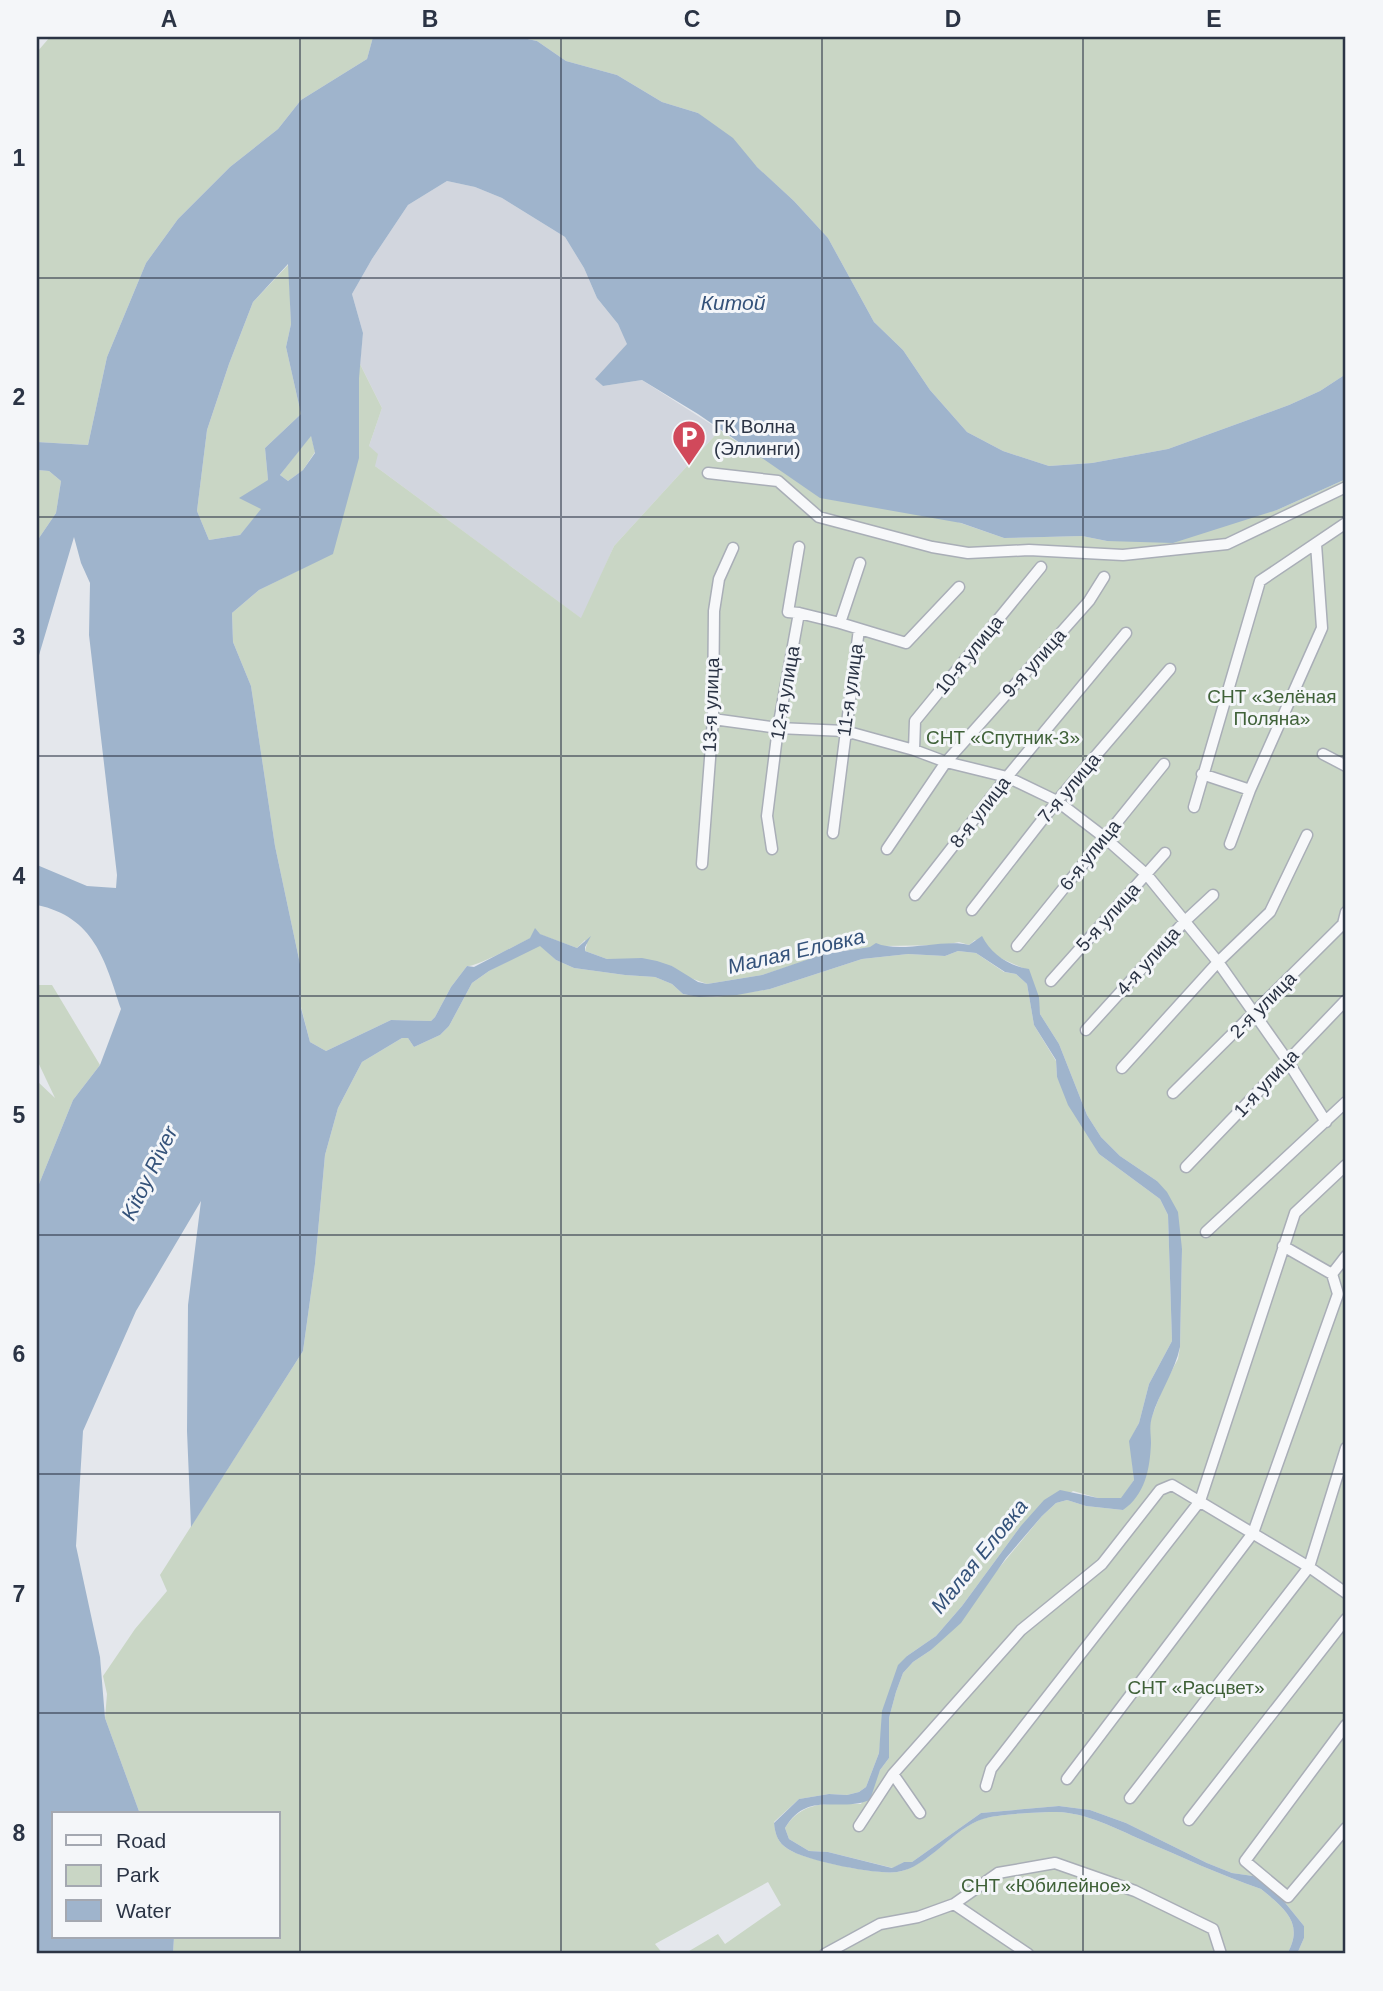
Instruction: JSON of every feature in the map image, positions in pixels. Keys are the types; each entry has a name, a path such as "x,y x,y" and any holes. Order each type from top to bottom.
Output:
{"street":[{"path":"708,473 778,481 819,517 932,547 968,553 1029,550 1123,555 1227,544 1346,487"},
{"path":"1194,807 1260,581 1346,523"},
{"path":"1230,844 1250,790 1322,628 1316,544"},
{"name":"12-я улица","path":"772,849 767,816 778,728 799,613 788,612 799,547"},
{"name":"13-я улица","path":"702,864 713,719 714,611 719,579 733,548"},
{"name":"11-я улица","path":"833,834 859,629 840,622 860,563"},
{"name":"10-я улица","path":"914,750 915,721 1041,567"},
{"name":"9-я улица","path":"887,849 946,762 1089,601 1104,577"},
{"path":"859,629 906,643 959,587"},
{"path":"799,613 840,622"},
{"name":"8-я улица","path":"915,895 1007,777 1126,633"},
{"name":"7-я улица","path":"972,910 1057,802 1170,669"},
{"path":"713,719 778,728 845,731 946,762 1007,777 1057,802 1104,836 1146,875 1185,921 1287,1060 1326,1122"},
{"path":"1324,754 1346,766"},
{"name":"6-я улица","path":"1017,946 1164,764"},
{"path":"1202,774 1250,790"},
{"path":"1122,1068 1217,962 1270,912 1307,835"},
{"name":"5-я улица","path":"1051,981 1165,853"},
{"name":"4-я улица","path":"1086,1030 1185,921 1213,895"},
{"name":"2-я улица","path":"1173,1093 1343,924 1346,912"},
{"name":"1-я улица","path":"1186,1167 1346,1000"},
{"path":"1206,1232 1346,1102"},
{"path":"986,1786 991,1769 1200,1501 1295,1213 1346,1165"},
{"path":"1068,1779 1253,1533 1338,1294 1332,1274 1283,1246"},
{"path":"1332,1274 1346,1256"},
{"path":"1130,1798 1309,1567 1346,1448"},
{"path":"859,1826 893,1774 1021,1630 1102,1564 1160,1490 1172,1485 1309,1567 1346,1593"},
{"path":"1189,1819 1346,1619"},
{"path":"1346,1725 1245,1861 1288,1897 1346,1828"},
{"path":"893,1774 920,1813"},
{"path":"825,1954 880,1924 918,1917 954,1904 998,1873 1055,1863 1135,1891 1213,1929 1221,1954"},
{"path":"954,1904 1028,1954"}],"shaded area":[{"path":"447,181 475,187 502,198 565,237 584,268 597,298 618,324 628,344 596,379 603,386 642,380 720,430 614,546 582,619 375,466 369,446 382,408 360,364 363,333 352,294 408,205"}],"green space":[{"path":"50,37 373,37 367,59 301,100 278,129 230,167 178,219 146,263 107,357 88,445 37,442 37,52"},
{"path":"518,37 1346,37 1346,374 1320,391 1289,405 1168,449 1092,463 1049,466 1003,451 967,432 930,390 903,350 874,322 828,238 794,201 698,113 662,102 617,75 566,61 537,41"},
{"path":"289,264 291,324 286,347 301,414 265,448 268,480 262,509 240,535 209,540 197,511 207,430 253,302"},
{"path":"360,364 382,408 369,446 378,454 375,466 581,618 614,546 720,430 749,450 1004,538 1082,536 1107,541 1139,540 1277,510 1346,479 1346,1954 1297,1954 1304,1938 1304,1926 1278,1894 1253,1876 1232,1873 1207,1863 1126,1823 1090,1810 1059,1806 981,1813 912,1862 904,1862 893,1868 828,1852 809,1851 789,1839 785,1828 800,1812 818,1805 861,1804 889,1758 889,1718 903,1673 913,1662 931,1650 1042,1516 1056,1503 1067,1500 1086,1506 1123,1510 1150,1449 1151,1419 1178,1359 1182,1249 1157,1181 1120,1156 1101,1137 1087,1115 1059,1044 1040,1014 1025,969 998,957 975,940 969,945 959,942 836,951 762,975 707,984 685,976 672,966 607,959 585,951 585,940 577,948 539,934 467,966 431,1021 391,1020 326,1051 310,1042 301,1007 300,964 275,846 251,686 233,642 232,613 259,590 333,553"},
{"path":"311,435 315,452 303,470 288,481 280,475"},
{"path":"37,470 49,471 61,481 56,513 37,541"},
{"name":"СНТ «Юбилейное»","path":"540,945 556,960 574,968 655,977 672,984 683,994 717,997 770,989 862,959 908,954 945,956 958,951 976,953 1004,972 1016,974 1027,984 1034,1025 1056,1061 1057,1077 1099,1154 1160,1199 1168,1215 1172,1341 1149,1384 1139,1423 1130,1441 1134,1480 1122,1498 1098,1498 1073,1491 1020,1527 962,1606 936,1636 907,1656 881,1735 879,1753 866,1787 847,1795 829,1794 799,1799 774,1822 775,1830 779,1841 785,1847 809,1858 858,1869 897,1872 919,1863 971,1824 982,1819 1040,1812 1079,1815 1261,1889 1284,1910 1293,1925 1292,1943 1287,1954 684,1954 718,1934 725,1944 781,1905 768,1882 655,1944 663,1954 173,1954 174,1938 280,1938 280,1812 139,1812 105,1718 107,1694 103,1676 135,1629 167,1591 160,1575 303,1351 315,1264 325,1155 338,1108 362,1062 402,1038 408,1038 414,1047 440,1035 449,1026 472,983 489,971"},
{"path":"37,985 52,985 100,1065 73,1100 37,1189 37,1081 55,1098 37,1060"}],"water":[{"name":"Китой","path":"373,37 518,37 537,41 566,61 617,75 662,102 698,113 733,138 757,167 794,201 828,238 874,322 903,350 930,390 967,432 1003,451 1049,466 1092,463 1168,449 1289,405 1320,391 1346,374 1346,479 1277,510 1173,543 1107,541 1082,536 1004,538 961,523 820,498 698,414 642,380 603,386 595,379 627,344 618,324 597,298 584,268 565,237 502,198 475,187 447,181 408,205 352,294 363,333 359,378 359,458 333,554 259,590 232,613 233,642 251,686 275,846 300,964 301,1008 310,1042 326,1051 391,1020 431,1021 467,966 474,967 530,938 535,928 540,934 577,948 591,936 585,951 607,959 642,958 657,961 707,984 762,975 824,954 870,947 876,943 897,947 948,943 969,945 982,936 1001,958 1029,969 1039,997 1040,1014 1059,1044 1087,1115 1101,1137 1120,1156 1157,1181 1167,1192 1178,1212 1182,1249 1180,1347 1152,1417 1148,1472 1137,1497 1123,1510 1086,1506 1067,1500 1056,1503 1042,1516 1006,1558 961,1623 903,1673 889,1718 889,1758 880,1770 870,1800 803,1809 785,1828 789,1839 809,1851 828,1852 892,1868 904,1862 912,1862 981,1813 1059,1806 1090,1810 1126,1823 1207,1863 1232,1873 1253,1876 1265,1884 1278,1894 1304,1926 1304,1938 1297,1954 1287,1954 1294,1933 1289,1917 1261,1889 1079,1815 1040,1812 983,1819 961,1831 919,1863 897,1872 858,1869 797,1854 779,1841 775,1831 774,1823 799,1799 829,1794 847,1795 866,1787 879,1753 882,1711 898,1665 936,1636 1044,1500 1060,1490 1098,1498 1121,1498 1134,1480 1129,1441 1139,1423 1149,1384 1172,1341 1168,1215 1160,1199 1099,1154 1068,1105 1057,1077 1056,1060 1034,1025 1027,984 1016,974 1005,972 976,953 958,951 945,956 908,954 862,959 770,989 737,995 699,997 683,994 672,984 655,977 574,968 556,960 540,946 489,971 472,983 449,1026 440,1035 414,1047 408,1038 402,1038 362,1062 338,1108 325,1155 315,1264 303,1351 191,1527 187,1431 188,1305 201,1201 136,1311 83,1431 76,1546 100,1657 105,1718 139,1812 52,1812 52,1938 174,1938 173,1954 37,1954 37,1189 73,1100 100,1065 121,1009 102,958 84,930 72,919 37,905 37,865 87,886 116,888 117,875 89,635 90,583 74,537 37,662 37,541 56,513 61,481 49,471 37,470 37,442 88,445 107,357 146,263 178,219 230,167 278,129 301,100 367,59","holes":["288,264 291,324 286,347 301,414 265,448 268,480 239,498 261,509 240,535 209,540 197,511 207,430 253,302","311,436 315,453 303,470 288,481 280,475"]}],"place":[{"name":"ГК Волна (Эллинги)","path":"689,467"}],"park label":[{"name":"СНТ «Зелёная Поляна»","path":"1272,707"},
{"name":"СНТ «Спутник-3»","path":"1003,737"},
{"name":"СНТ «Расцвет»","path":"1196,1687"}],"water label":[{"name":"Малая Еловка","path":"796,951"},
{"name":"Kitoy River","path":"149,1173"},
{"name":"Малая Еловка","path":"979,1556"}]}
